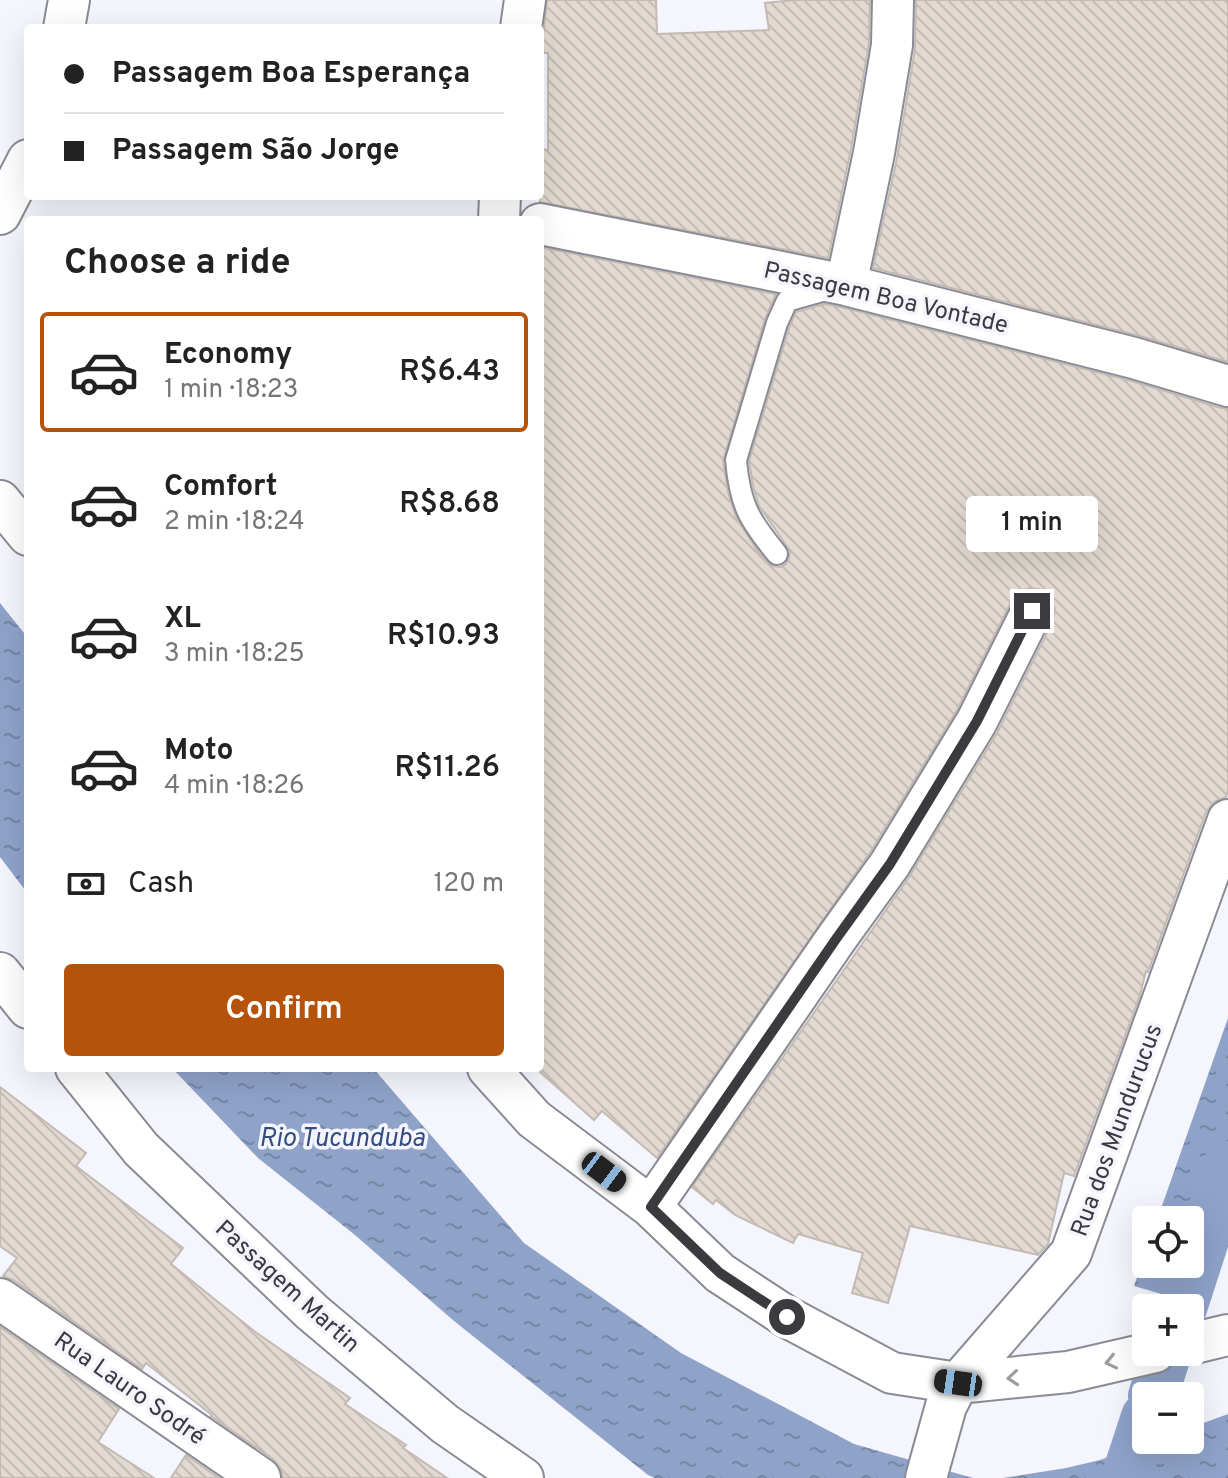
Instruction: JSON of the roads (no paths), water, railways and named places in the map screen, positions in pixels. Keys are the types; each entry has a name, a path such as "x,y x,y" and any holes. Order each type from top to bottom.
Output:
{"street":[{"path":"65,24 69,0"},
{"path":"522,24 525,0"},
{"path":"846,285 874,153 892,45 893,0"},
{"path":"0,214 18,161"},
{"name":"Passagem Boa Vontade","path":"544,225 846,285 1134,358 1228,386"},
{"path":"0,501 24,530"},
{"path":"651,1207 890,864 977,721 1032,611"},
{"name":"Rua dos Mundurucus","path":"952,1394 1071,1253 1228,820"},
{"path":"0,973 24,1003"},
{"name":"Passagem Martin","path":"79,1072 141,1149 312,1312 445,1424 523,1478"},
{"path":"492,1072 534,1119 651,1207 720,1273 787,1317 892,1373 952,1394 1132,1357"},
{"name":"Rua Lauro Sodré","path":"0,1299 260,1478"},
{"path":"926,1478 952,1394"}],"lane":[{"path":"777,554 755,528 744,507 736,460 777,323 787,301 846,285"}],"water":[{"path":"0,603 24,633 24,889 0,857"},
{"path":"1228,1018 1228,1230 1204,1300 1204,1294 1161,1294 1134,1286 1137,1278 1204,1278 1204,1206 1162,1206"},
{"name":"Rio Tucunduba","path":"176,1072 376,1072 524,1243 681,1353 854,1444 973,1478 655,1478 648,1475 454,1321 355,1235 258,1158"},
{"path":"1228,1414 1228,1478 1003,1478 1066,1468 1132,1449 1132,1454 1204,1454 1204,1423"}],"waterway":[{"path":"1187,1294 1228,1166"},
{"path":"1157,1382 1163,1366"},
{"path":"1126,1478 1134,1454"}]}
